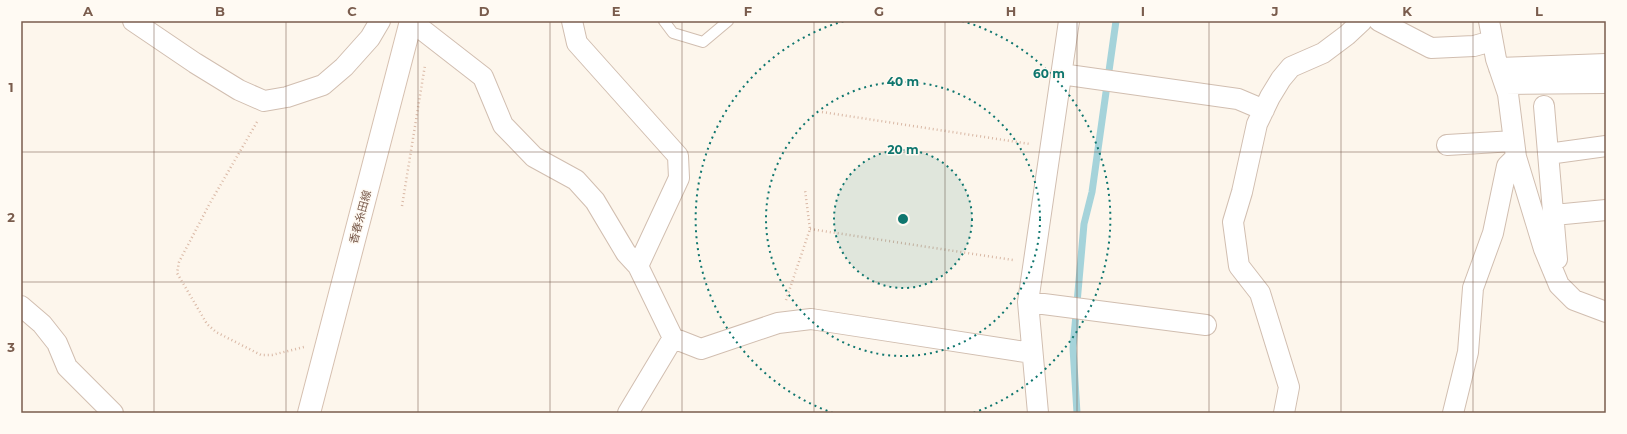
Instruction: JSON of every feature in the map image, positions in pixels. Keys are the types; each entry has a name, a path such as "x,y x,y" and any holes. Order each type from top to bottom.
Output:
{"main road":[{"name":"香春糸田線","path":"309,413 411,21"}],"street":[{"path":"133,21 195,63 239,90 264,101 287,97 323,86 344,67 370,38 380,21"},
{"path":"411,21 430,34 483,77 504,125 534,157 576,180 595,201 626,253 638,266 673,338 701,349 778,323 811,318 1032,353"},
{"path":"572,21 577,43 678,156 679,178 638,266"},
{"path":"1038,413 1028,302 1069,21"},
{"path":"1284,413 1289,387 1260,293 1239,266 1233,222 1242,192 1258,124 1281,79 1291,67 1323,53 1347,35 1362,21"},
{"path":"1379,21 1431,48 1474,46 1492,41"},
{"path":"1489,21 1492,41 1508,94 1515,149 1544,249 1560,285 1574,300 1606,312"},
{"path":"1502,76 1606,64"},
{"path":"1061,74 1238,99 1264,110"},
{"path":"1502,76 1606,83"},
{"path":"1544,106 1557,259 1551,264"},
{"path":"1447,145 1515,149"},
{"path":"1548,154 1606,146"},
{"path":"1453,413 1468,352 1474,288 1493,233 1507,166 1515,149"},
{"path":"1554,215 1606,210"},
{"path":"1028,302 1206,325"},
{"path":"21,306 42,324 57,343 67,367 113,413"},
{"path":"628,413 673,338"}],"lane":[{"path":"664,21 673,33 703,42 728,21"}],"path":[{"path":"402,206 430,34"},
{"path":"272,100 260,117 210,203 179,262 178,273 207,324 216,332 261,355 272,355 310,345 326,346"},
{"path":"822,112 1050,147"},
{"path":"778,323 810,229 805,190"},
{"path":"810,229 1033,264"}],"waterway":[{"path":"1077,413 1073,348 1084,224 1092,192 1116,21"}]}
